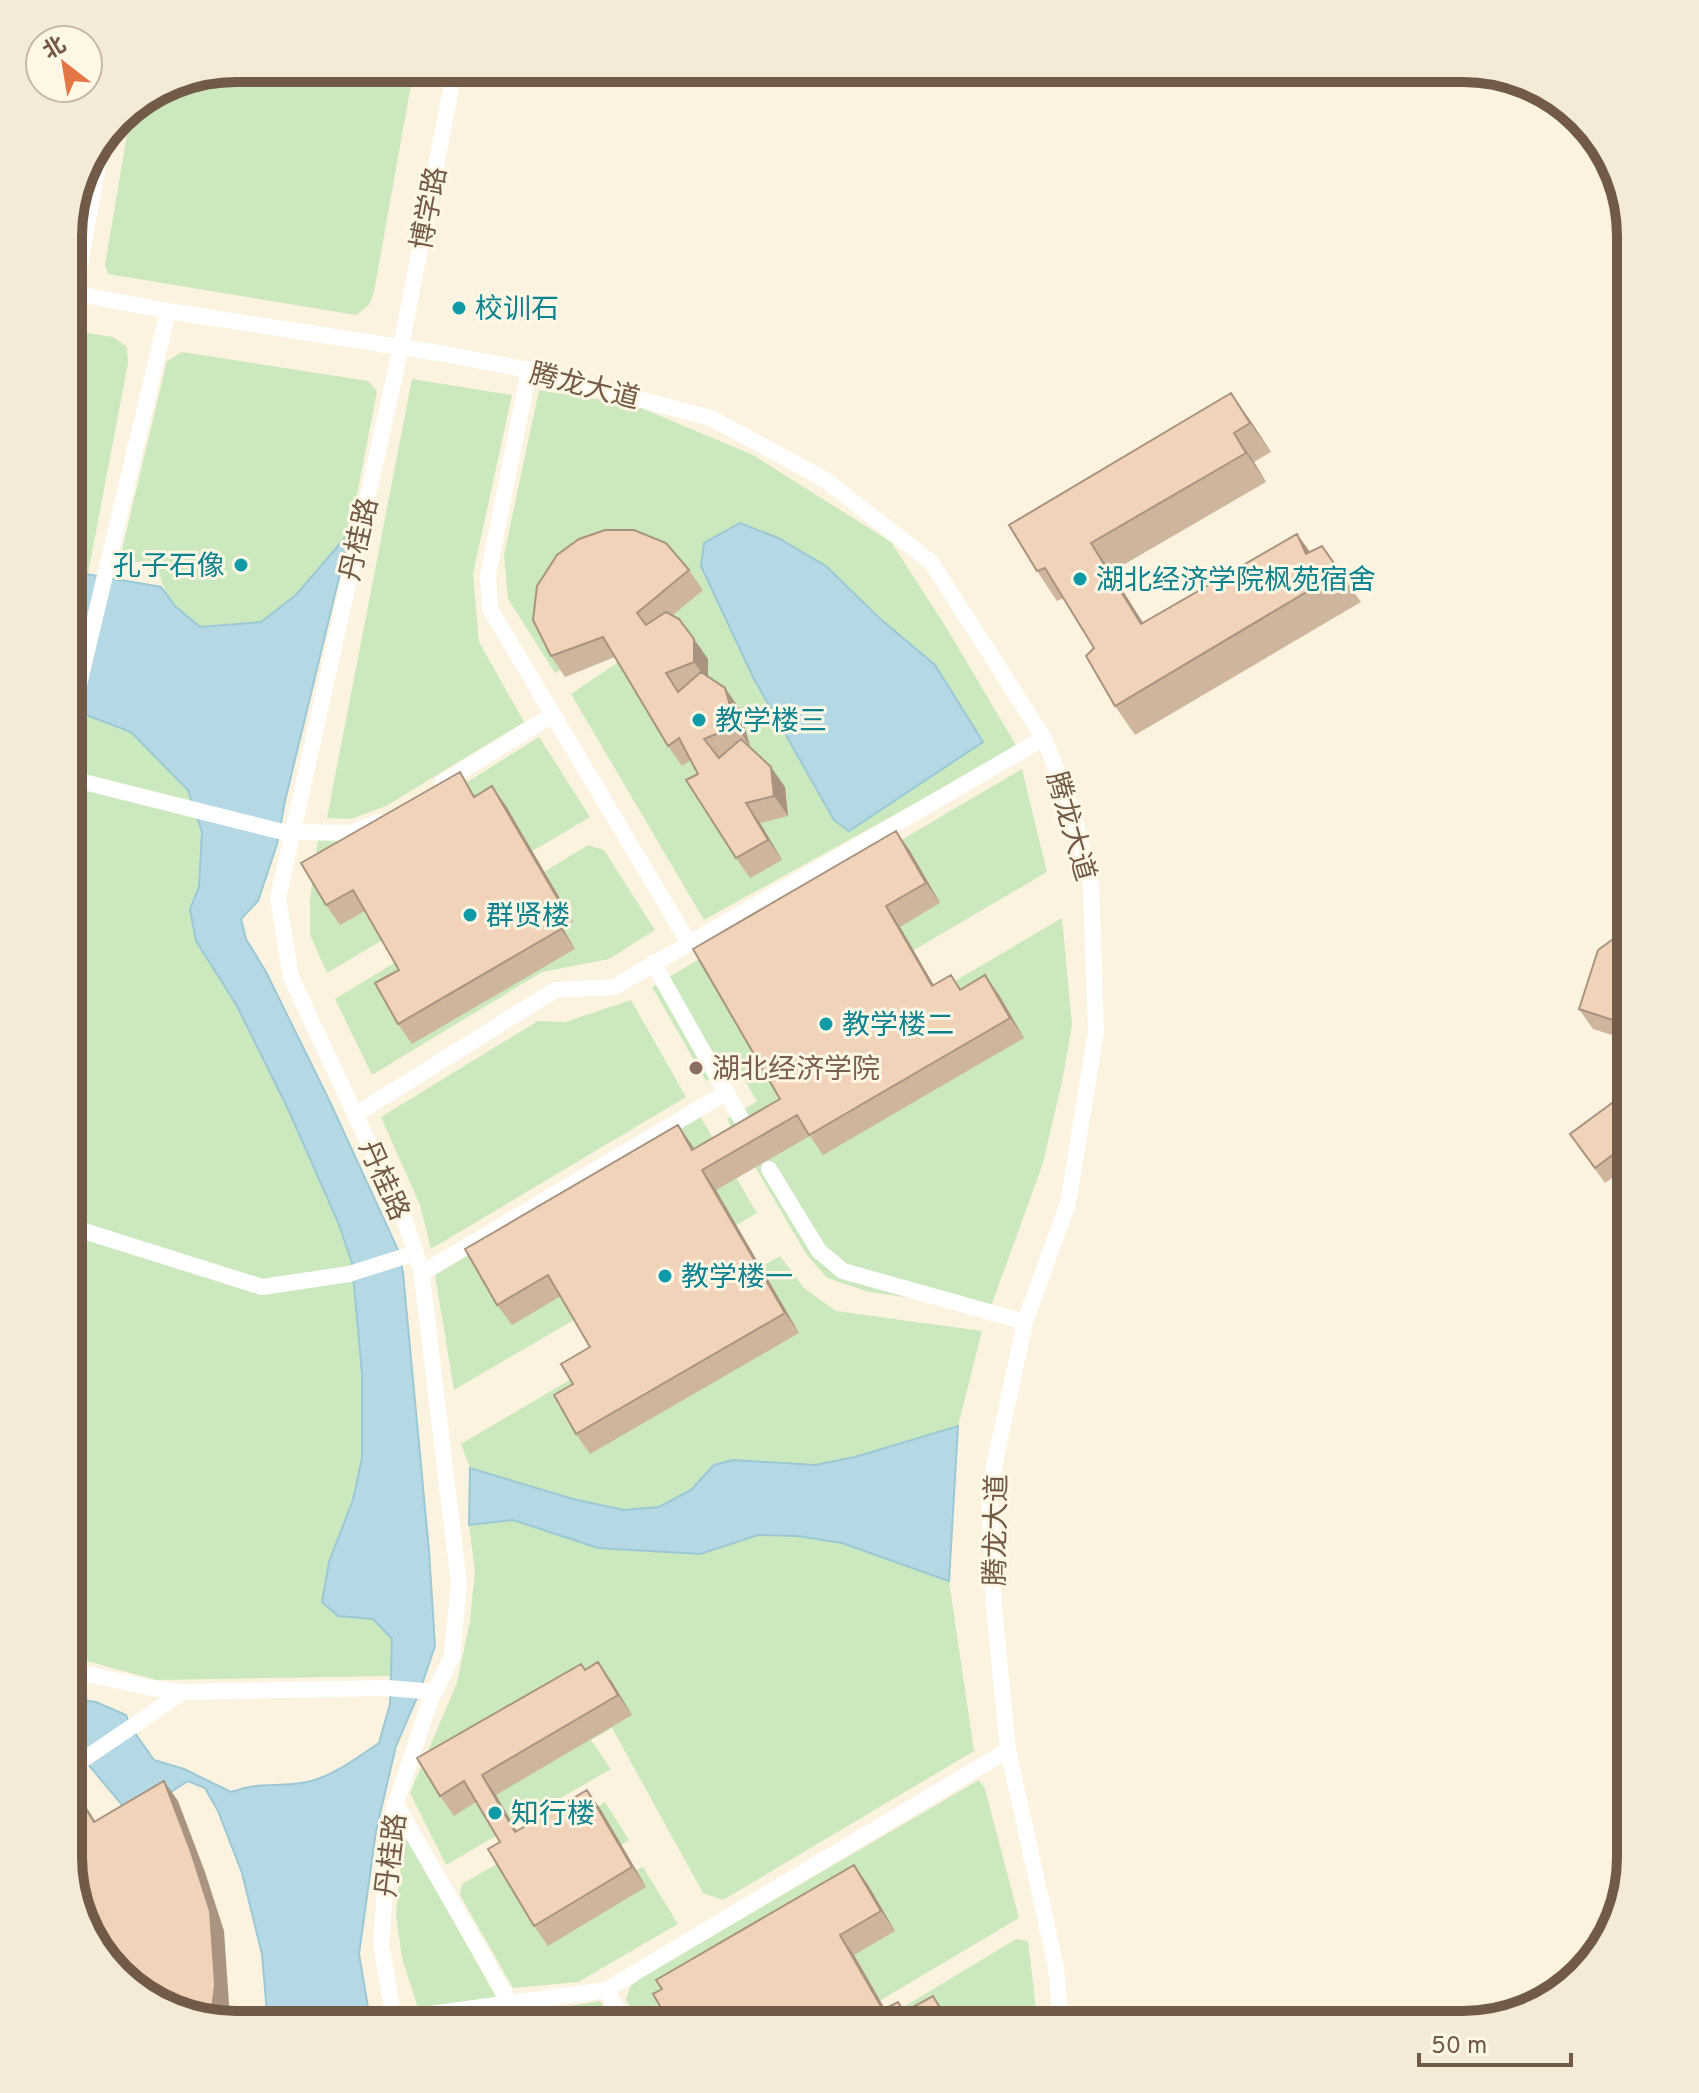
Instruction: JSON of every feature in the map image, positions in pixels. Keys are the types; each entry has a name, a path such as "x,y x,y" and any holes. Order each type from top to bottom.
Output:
{"street":[{"name":"博学路","path":"401,347 452,82"},
{"path":"82,242 96,172"},
{"name":"腾龙大道","path":"82,294 529,370 711,418 824,479 931,562 1044,738 1073,813 1091,885 1096,1032 1068,1203 1025,1322 989,1490 994,1607 1008,1750 1056,1967 1060,2011"},
{"path":"82,672 168,311"},
{"name":"丹桂路","path":"393,2011 381,1944 390,1821 433,1692 452,1656 459,1584 422,1273 410,1254 405,1221 291,977 278,898 288,833 401,347"},
{"path":"529,370 488,575 490,609 689,943"},
{"path":"431,790 551,716"},
{"path":"355,1115 555,990 614,987 1044,738"},
{"path":"82,782 288,833 351,833 391,814"},
{"path":"653,963 752,1138"},
{"path":"422,1273 727,1092"},
{"path":"769,1169 819,1251 843,1271 1025,1322"},
{"path":"82,1230 262,1287 349,1274 410,1254"},
{"path":"82,1673 183,1692 388,1688 433,1692"},
{"path":"82,1760 183,1692"},
{"path":"462,2011 606,1990 1008,1750"},
{"path":"395,1803 510,2003"},
{"path":"606,1990 619,2011"}],"green space":[{"path":"225,82 412,82 374,292 369,305 356,315 108,274 105,265 129,125 159,103 196,87"},
{"path":"82,332 113,337 127,347 128,363 88,574 82,573"},
{"path":"182,352 368,381 377,391 350,532 296,595 261,622 200,627 171,600 157,562 119,562 167,361"},
{"path":"412,379 512,395 473,574 479,642 524,722 386,806 351,819 327,818"},
{"path":"539,390 634,405 753,455 891,542 1017,747 704,920 571,694 627,656 616,638 555,673 508,599 504,555","holes":["826,566 878,617 934,665 982,742"]},
{"path":"88,715 131,732 188,790 202,832 199,887 190,909 196,941 237,1006 288,1109 338,1222 352,1263 362,1375 362,1458 353,1500 338,1616 373,1619 392,1639 391,1676 157,1680 82,1660 82,743"},
{"path":"539,737 590,817 327,973 310,935 310,900 318,839 399,825"},
{"path":"1022,769 1047,872 878,971 904,1011 1062,918 1072,1025 1063,1077 1043,1163 990,1309 869,1292 827,1278 806,1254 727,1119 757,1101 736,1065 706,1081 652,987"},
{"path":"588,845 604,850 655,930 609,959 542,972 372,1075 335,999"},
{"path":"631,1000 686,1097 431,1249 420,1205 381,1117 538,1021 565,1022"},
{"path":"700,1116 757,1213 454,1390 435,1275"},
{"path":"780,1256 804,1288 836,1311 982,1331 958,1426 855,1457 815,1465 733,1460 714,1465 691,1490 659,1507 624,1510 573,1499 470,1468 461,1444"},
{"path":"513,1520 598,1548 700,1554 758,1535 797,1536 842,1543 949,1581 974,1751 723,1900 703,1893 612,1728 591,1740 611,1769 446,1865 410,1793 457,1683 470,1621 475,1571 469,1525"},
{"path":"979,1780 985,1789 1019,1918 863,2011 633,2011 626,2000 630,1987"},
{"path":"605,1802 629,1840 621,1845 636,1870 643,1867 678,1924 578,1982 513,1988 460,1895 462,1884"},
{"path":"404,1833 496,1997 418,2008 402,1958 396,1915"},
{"path":"1016,1939 1028,1941 1036,2011 897,2011"},
{"path":"600,2001 606,2011 539,2011"}],"water":[{"path":"740,523 778,538 826,566 878,617 935,665 983,742 849,831 834,820 753,677 701,566 704,543"},
{"path":"350,532 277,844 258,901 241,919 246,939 266,972 330,1102 399,1252 429,1551 435,1646 396,1746 376,1831 359,1954 369,2011 267,2011 262,1954 242,1873 218,1811 205,1788 188,1781 132,1817 82,1757 82,1700 96,1702 126,1715 130,1726 154,1760 184,1769 231,1792 251,1787 297,1784 326,1776 379,1743 390,1704 392,1639 373,1619 338,1616 322,1602 329,1562 353,1500 362,1458 362,1374 352,1263 338,1222 288,1109 237,1006 196,941 190,909 199,887 202,832 188,790 131,732 82,713 82,573 161,587 175,606 200,627 261,622 296,595"},
{"path":"958,1426 949,1581 842,1543 797,1536 758,1535 700,1554 598,1548 513,1520 469,1525 470,1468 573,1499 624,1510 659,1507 691,1490 714,1465 733,1460 815,1465 855,1457"}],"building":[{"path":"1231,393 1250,423 1234,433 1246,453 1091,543 1141,624 1297,534 1306,554 1322,546 1340,572 1115,706 1086,656 1094,648 1045,568 1037,571 1009,525"},
{"name":"教学楼三","path":"605,530 634,530 666,543 689,570 637,613 646,625 666,612 679,619 694,639 694,662 666,673 678,692 701,672 725,688 736,726 704,739 719,758 741,739 771,767 774,796 746,803 768,840 736,858 686,780 698,774 679,738 668,746 603,637 551,656 533,620 537,586 557,555 579,539"},
{"name":"群贤楼","path":"460,772 474,797 492,786 559,901 548,907 561,929 398,1024 375,983 399,970 353,890 326,905 301,863"},
{"path":"896,831 926,883 886,906 932,986 951,975 960,990 985,975 1010,1018 809,1135 797,1115 702,1170 785,1313 576,1434 554,1395 573,1384 561,1364 590,1347 548,1275 497,1305 465,1249 678,1125 692,1150 780,1099 693,949"},
{"path":"1617,936 1617,1021 1579,1009 1598,950"},
{"path":"1617,1099 1617,1152 1595,1168 1570,1134"},
{"name":"知行楼","path":"598,1662 618,1695 482,1775 515,1832 587,1790 632,1867 534,1926 488,1849 500,1842 464,1781 440,1796 417,1758 581,1664 585,1670"},
{"path":"164,1781 210,1911 215,1984 212,2009 177,1999 134,1973 108,1943 90,1907 85,1887 82,1803 94,1822"},
{"path":"854,1865 881,1911 840,1935 883,2010 898,2002 903,2011 663,2011 653,1994 662,1989 656,1980"},
{"path":"933,1996 942,2011 906,2011"}],"place":[{"name":"校训石","path":"459,308"},
{"name":"孔子石像","path":"241,565"},
{"name":"湖北经济学院枫苑宿舍","path":"1080,579"},
{"name":"教学楼三","path":"699,720"},
{"name":"群贤楼","path":"470,915"},
{"name":"教学楼二","path":"826,1024"},
{"name":"湖北经济学院","path":"696,1068"},
{"name":"教学楼一","path":"665,1276"},
{"name":"知行楼","path":"495,1813"}]}
